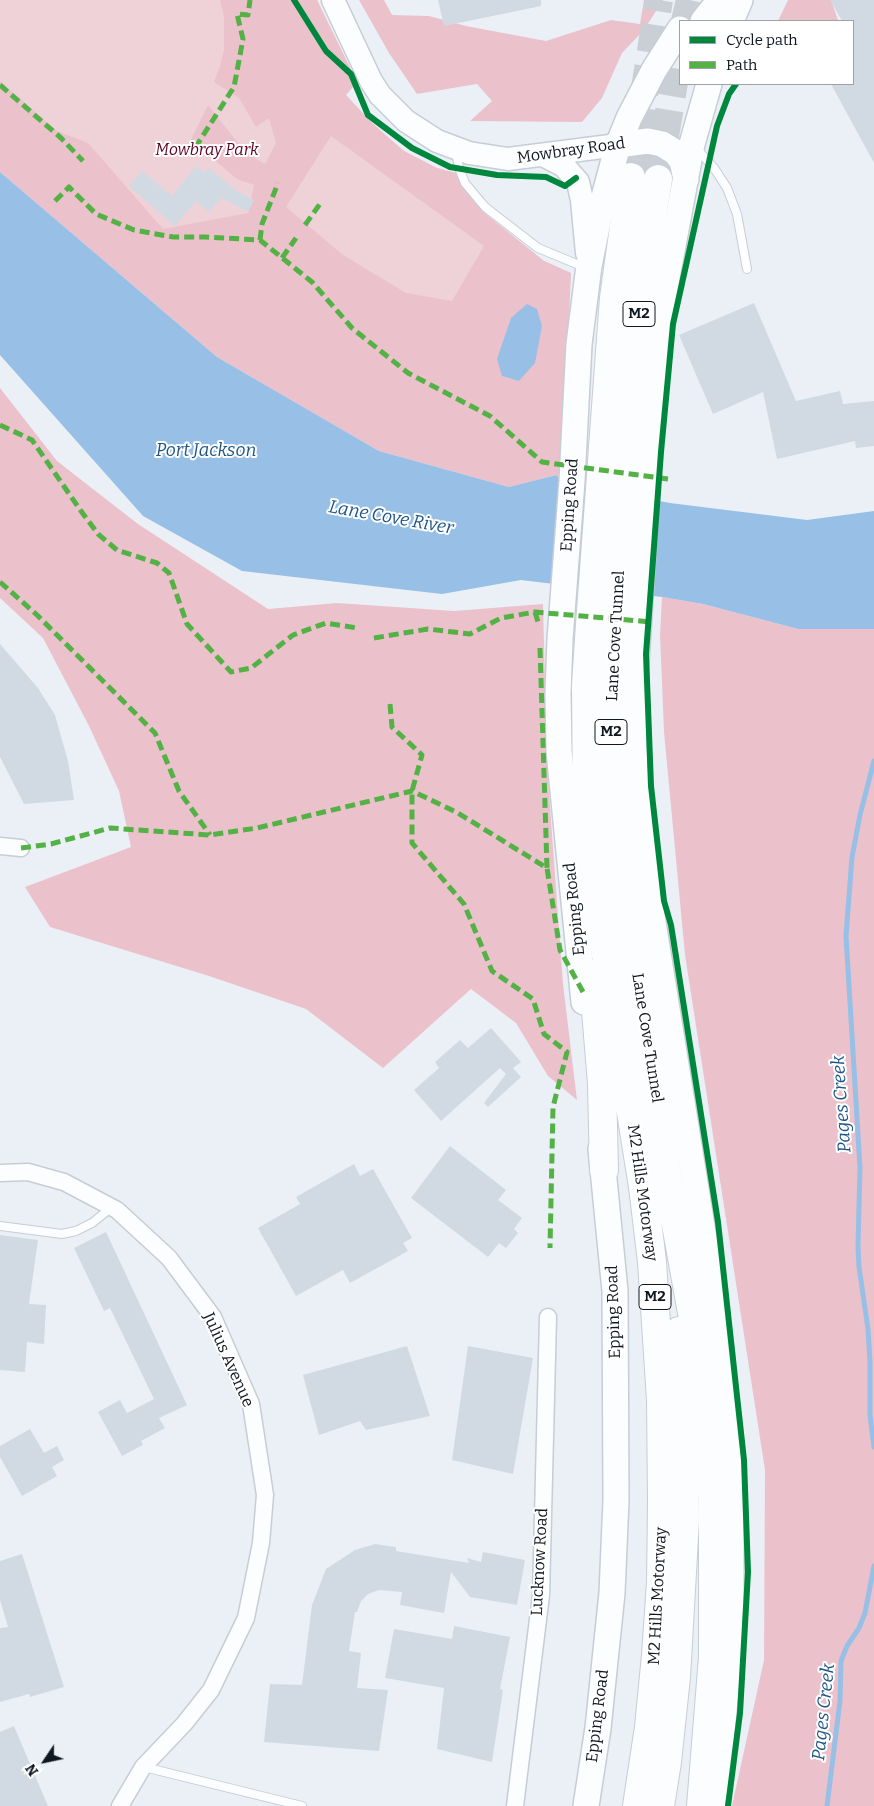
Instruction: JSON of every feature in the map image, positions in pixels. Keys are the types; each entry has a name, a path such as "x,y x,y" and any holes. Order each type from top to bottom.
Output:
{"highway":[{"name":"Lane Cove Tunnel","path":"627,448 614,298 631,177"},
{"name":"Lane Cove Tunnel","path":"658,179 644,266 631,392 615,629 611,740 614,804 630,937 668,1180"},
{"name":"Lane Cove Tunnel","path":"587,791 586,686 615,629"},
{"name":"M2","path":"587,791 590,946 602,1084 604,1170"},
{"name":"M2 Hills Motorway","path":"587,791 604,940 643,1187 652,1262 661,1400 662,1504 660,1591 650,1718 637,1806"},
{"name":"M2","path":"668,1180 698,1346 706,1407 713,1499 713,1657 701,1806"},
{"name":"M2 Hills Motorway","path":"660,1806 667,1762 676,1677 685,1520 682,1373 668,1180"}],"main road":[{"name":"Mowbray Road","path":"334,0 371,81 380,95 406,121 436,141 456,149 508,159 648,141 658,142 668,146 682,161 686,179"},
{"path":"687,20 701,0"},
{"path":"704,20 720,0"},
{"path":"731,20 740,0"},
{"name":"Epping Road","path":"586,1806 598,1728 612,1593 616,1500 615,1291 604,1170 583,992 560,760 558,694 560,639 576,426 580,344 589,267 600,212 622,145 643,90 679,32"},
{"path":"622,145 639,131 679,60"},
{"path":"627,448 662,304 692,144 708,85"},
{"path":"542,155 564,166 578,182 584,210 589,267"},
{"path":"615,629 634,740 642,849 658,960 710,1276 721,1350 728,1424 732,1540 731,1614 728,1670 718,1772 712,1806"}],"street":[{"path":"0,846 21,848"},
{"name":"Julius Avenue","path":"0,1173 28,1172 64,1182 117,1210 169,1258 212,1317 251,1404 265,1495 260,1543 246,1618 211,1690 184,1724 143,1767 120,1806"},
{"name":"Lucknow Road","path":"514,1806 541,1595 548,1316"}],"lane":[{"path":"692,144 714,168 727,188 737,214 748,269"},
{"path":"456,149 459,168 466,183 485,207 538,248 589,267"},
{"path":"0,1226 62,1234 76,1231 92,1223 112,1207"},
{"path":"143,1767 302,1806"}],"green space":[{"name":"Mowbray Park","path":"0,0 317,0 357,82 346,95 372,123 404,151 437,168 456,173 482,211 544,261 571,273 555,475 509,487 0,172"},
{"name":"Mowbray Park","path":"220,0 317,0 357,82 346,95 372,123 404,151 437,168 456,173 482,211 544,261 571,273 562,482 555,475 509,487 379,451 217,357 0,172 0,81 57,131 88,143 163,229 248,213 254,185 237,179 191,140 208,105 245,152 265,164 276,143 269,118 256,127 239,98 214,82 224,50 224,16","holes":["331,136 484,246 452,301 406,293 343,255 286,207"]},
{"path":"359,0 384,0 392,15 429,16 466,26 546,41 611,20 640,24 644,0 663,0 644,30 622,53 602,98 582,122 470,121 492,101 477,84 417,94 389,53"},
{"path":"788,0 831,0 838,20 778,20"},
{"path":"0,388 57,461 138,524 268,609 337,603 454,611 543,604 547,766 563,984 577,1100 548,1076 516,1023 471,989 383,1068 306,1009 209,976 50,927 25,887 131,847 119,791 89,726 43,638 0,598"},
{"path":"662,597 703,604 798,629 874,629 874,1806 732,1806 764,1660 765,1470 685,955 664,732 660,635"}],"water":[{"name":"Port Jackson","path":"0,172 217,357 379,451 509,487 556,475 562,482 670,503 807,520 874,511 874,629 798,629 703,604 662,597 521,580 442,594 242,571 143,516 0,355"},
{"path":"527,304 537,309 542,326 535,363 519,381 502,376 497,359 511,318"}],"building":[{"path":"438,0 541,0 541,6 444,26"},
{"path":"830,0 874,0 874,163 832,85 854,85 854,20 841,20"},
{"path":"196,166 205,173 209,168 234,189 254,200 248,212 221,198 209,212 196,201 175,226 129,186 142,171 172,196"},
{"path":"754,303 796,401 840,391 843,404 874,401 874,446 856,448 855,441 777,459 763,392 713,414 679,335"},
{"path":"0,644 38,688 55,715 68,761 74,800 24,804 0,757"},
{"path":"491,1028 521,1062 513,1068 521,1077 488,1107 484,1103 506,1074 500,1068 441,1121 414,1090 439,1068 435,1062 460,1040 468,1048"},
{"path":"450,1146 506,1190 498,1200 522,1218 514,1229 518,1233 506,1248 499,1243 488,1257 411,1198"},
{"path":"354,1164 360,1176 373,1169 412,1238 403,1243 408,1251 350,1283 343,1270 296,1296 258,1228 300,1204 296,1197"},
{"path":"106,1232 187,1405 159,1418 165,1428 141,1441 143,1445 122,1456 98,1412 120,1400 127,1413 154,1399 110,1308 104,1311 74,1248"},
{"path":"0,1235 38,1240 29,1304 46,1305 44,1344 27,1342 25,1372 0,1370"},
{"path":"407,1346 430,1416 366,1430 360,1421 319,1435 303,1375"},
{"path":"468,1346 533,1358 513,1474 452,1460"},
{"path":"30,1429 44,1453 57,1446 64,1460 52,1467 57,1476 22,1496 0,1457 0,1446"},
{"path":"375,1544 396,1547 396,1551 469,1563 467,1558 481,1562 483,1552 525,1560 517,1605 470,1597 451,1572 444,1613 400,1605 402,1592 379,1590 368,1594 361,1601 357,1612 355,1612 349,1651 361,1653 357,1688 388,1690 379,1751 264,1742 270,1684 302,1685 312,1605 326,1569 355,1550"},
{"path":"22,1554 64,1687 30,1697 29,1694 0,1702 0,1628 8,1627 0,1600 0,1561"},
{"path":"454,1626 510,1637 500,1689 503,1690 492,1762 437,1749 444,1688 385,1678 394,1629 452,1639"},
{"path":"14,1726 48,1806 0,1806 0,1732"}],"waterway":[{"name":"Pages Creek","path":"874,761 860,815 852,857 846,936 860,1168 859,1267 868,1329 870,1415 874,1447"},
{"name":"Pages Creek","path":"827,1806 840,1701 841,1661 865,1613 874,1566"}],"tunnel":[{"path":"631,177 659,0"},
{"path":"685,20 690,0"},
{"path":"658,179 679,52"}],"marked path":[{"path":"195,148 234,87 243,39 237,14 248,15 250,0"},
{"path":"0,85 61,138 83,161"},
{"path":"260,240 262,224 278,183"},
{"path":"55,201 69,187 96,214 134,230 173,237 260,240 312,282 352,328 408,373 490,416 542,462 668,479"},
{"path":"305,225 322,201"},
{"path":"282,258 296,238"},
{"path":"0,425 32,440 98,534 117,550 157,563 169,573 187,624 231,672 251,668 293,635 326,623 357,628"},
{"path":"0,582 37,615 155,733 179,791 210,835"},
{"path":"535,612 538,622"},
{"path":"374,638 428,629 470,634 501,618 535,612 652,622"},
{"path":"540,648 547,868"},
{"path":"390,704 392,727 422,755 412,791 412,843 464,904 492,971 533,999 544,1034 567,1052 553,1107 550,1248"},
{"path":"21,848 51,844 110,828 210,835 257,828 412,791 458,813 547,868 560,950 583,992"}],"cycle path":[{"path":"294,0 326,51 351,74 368,115 412,148 450,167 497,175 546,177 565,186 576,178"},
{"path":"728,1806 740,1713 748,1572 744,1460 718,1222 671,925 664,901 651,786 646,654 661,452 673,324 717,126 729,94 735,85"}],"water label":[{"name":"Lane Cove River","path":"391,518"}]}
